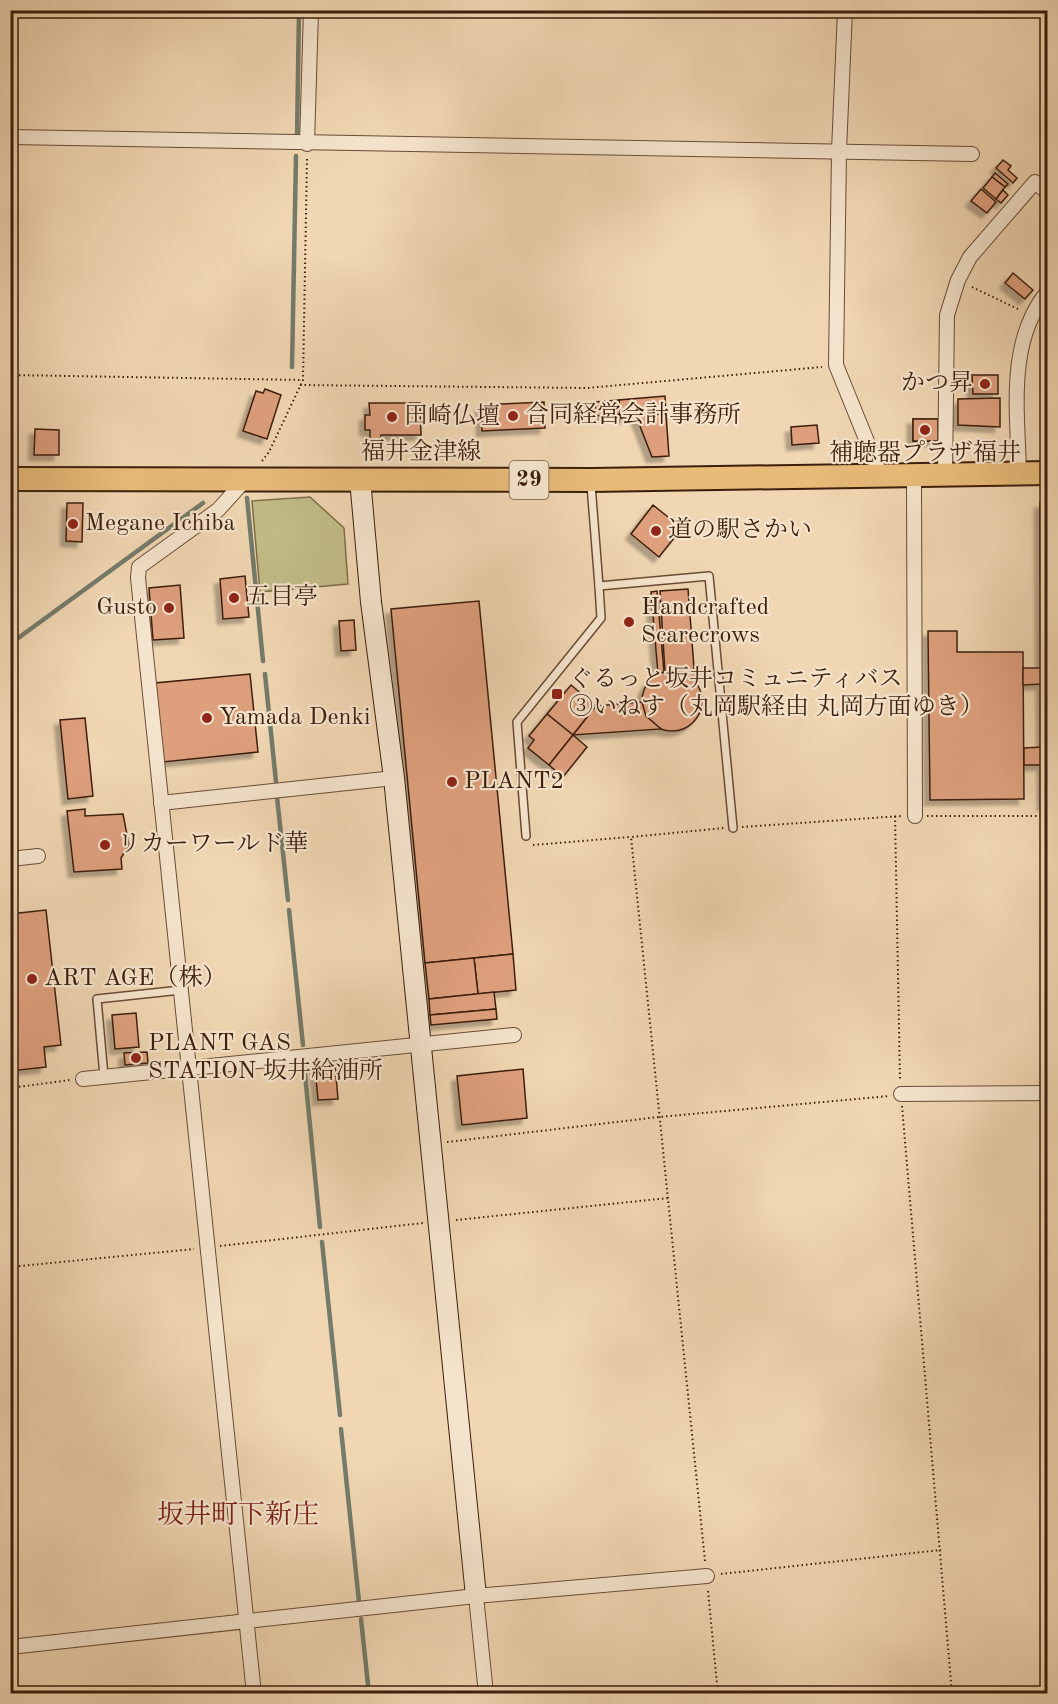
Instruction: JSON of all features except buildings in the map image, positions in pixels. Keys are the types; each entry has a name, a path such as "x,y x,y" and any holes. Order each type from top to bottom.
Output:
{"main road":[{"name":"福井金津線","path":"10,479 591,480 1047,473"}],"street":[{"path":"307,144 311,10"},
{"path":"845,10 839,151 836,365 881,476"},
{"path":"10,137 972,154"},
{"path":"945,474 947,315 958,280 970,257 1035,182 1047,193"},
{"path":"1019,474 1018,369 1026,330 1047,291"},
{"path":"914,475 915,816"},
{"path":"246,479 218,510 139,567 188,1067 254,1694"},
{"path":"360,479 371,602 394,778 486,1694"},
{"path":"162,803 394,778"},
{"path":"10,859 38,856"},
{"path":"82,1079 514,1035"},
{"path":"901,1094 1047,1093"},
{"path":"10,1647 476,1596 707,1576"}],"lane":[{"path":"526,836 517,722 601,618 591,480"},
{"path":"598,586 709,576 733,828"},
{"path":"104,1076 97,999 181,990"}],"path":[{"path":"246,479 269,452 303,380 307,144"},
{"path":"958,280 1033,316"},
{"path":"300,385 586,388 836,365"},
{"path":"10,375 303,380"},
{"path":"895,816 901,1094 952,1694"},
{"path":"528,845 895,816 1047,816"},
{"path":"631,837 718,1694"},
{"path":"10,1088 82,1079"},
{"path":"431,1144 659,1117 901,1094"},
{"path":"10,1267 207,1248"},
{"path":"707,1576 941,1550"}],"shaded area":[{"path":"310,497 344,528 348,584 260,592 252,501"}],"waterway":[{"path":"297,137 299,10"},
{"path":"292,367 296,156"},
{"path":"247,498 263,661"},
{"path":"10,644 203,503"},
{"path":"265,674 276,782"},
{"path":"277,797 288,900"},
{"path":"289,910 303,1045"},
{"path":"304,1064 320,1227"},
{"path":"322,1242 340,1415"},
{"path":"341,1429 359,1602"},
{"path":"361,1619 369,1694"}],"place":[{"name":"かつ昇","path":"985,384"},
{"name":"合同経営会計事務所","path":"513,416"},
{"name":"田崎仏壇","path":"392,417"},
{"name":"補聴器プラザ福井","path":"925,430"},
{"name":"Megane Ichiba","path":"73,524"},
{"name":"道の駅さかい","path":"656,531"},
{"name":"五目亭","path":"234,598"},
{"name":"Gusto","path":"169,608"},
{"name":"Handcrafted Scarecrows","path":"629,622"},
{"name":"ぐるっと坂井コミュニティバス ③いねす（丸岡駅経由 丸岡方面ゆき）","path":"557,694"},
{"name":"Yamada Denki","path":"207,718"},
{"name":"PLANT2","path":"452,782"},
{"name":"リカーワールド華","path":"105,845"},
{"name":"ART AGE（株）","path":"32,979"},
{"name":"PLANT GAS STATION 坂井給油所","path":"136,1058"}],"district":[{"name":"坂井町下新庄","path":"238,1515"}]}
